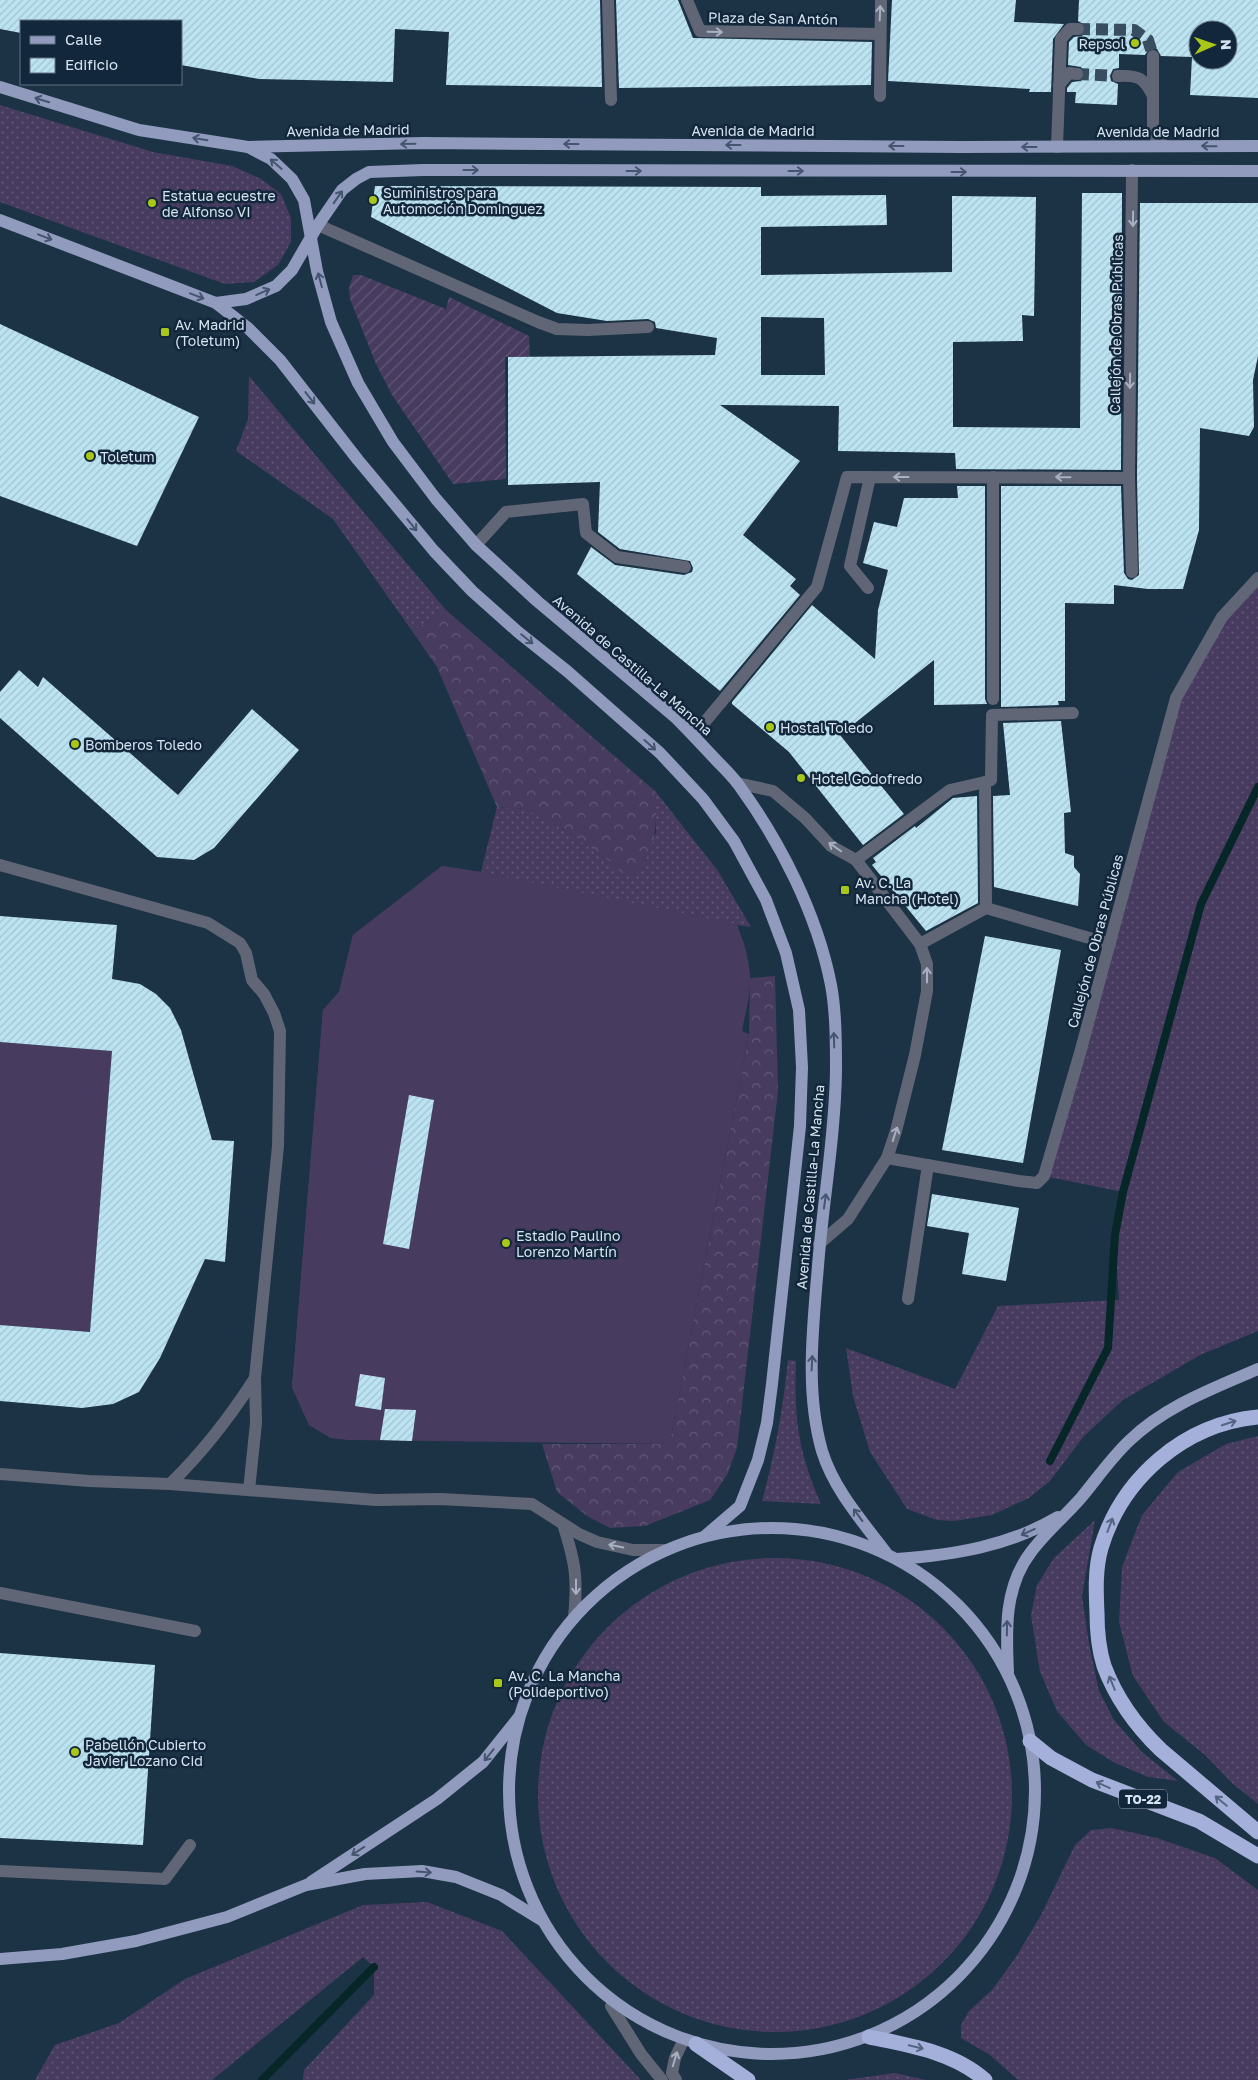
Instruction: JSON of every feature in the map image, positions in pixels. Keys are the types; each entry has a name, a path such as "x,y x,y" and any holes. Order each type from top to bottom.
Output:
{"highway":[{"path":"1258,1418 1241,1419 1198,1432 1164,1454 1133,1486 1115,1513 1101,1549 1095,1583 1097,1624 1104,1664 1116,1693 1148,1737 1161,1750 1258,1832"},
{"name":"TO-22","path":"1030,1741 1051,1758 1092,1780 1200,1821 1258,1856"},
{"path":"869,2037 924,2049 956,2061 985,2080"},
{"path":"690,2041 748,2080"}],"main road":[{"name":"Avenida de Madrid","path":"0,87 139,130 248,147 424,143 1057,147 1258,146"},
{"name":"Avenida de Madrid","path":"248,147 271,159 292,179 304,200 310,237"},
{"path":"0,220 216,303 246,299 276,286 292,270 310,237 342,190 369,172 423,170 1258,171"},
{"name":"Avenida de Castilla-La Mancha","path":"310,237 331,322 358,383 393,442 436,499 476,545 694,735 737,783 787,865 807,907 831,987 836,1071 834,1119 819,1244 811,1369 813,1405 822,1452 841,1492 892,1557"},
{"name":"Avenida de Castilla-La Mancha","path":"216,303 248,328 280,360 358,460 434,551 472,591 660,753 703,799 734,841 766,900 786,953 799,1010 802,1067 800,1126 767,1423 758,1460 740,1506 705,1536"},
{"path":"1008,1676 1006,1625 1009,1603 1020,1570 1031,1551 1071,1509 1113,1458 1148,1424 1167,1410 1191,1398 1258,1370"},
{"path":"892,1557 939,1556 1008,1540 1026,1534 1071,1509"},
{"path":"751,1528 798,1529 844,1538 892,1557 924,1577 956,1603 973,1621 992,1648 1008,1676 1021,1708 1030,1741 1034,1793 1029,1844 1014,1894 989,1940 956,1980 915,2013 869,2037 826,2050 783,2055 739,2053 690,2041 612,2006 543,1921 517,1856 509,1786 519,1717 533,1681 551,1648 574,1617 600,1591 631,1568 664,1550 705,1536 751,1528"},
{"path":"0,1959 62,1954 136,1941 182,1930 227,1917 306,1885 437,1799 483,1762 519,1717"},
{"path":"306,1885 365,1874 422,1871 456,1877 501,1895 543,1921"}],"street":[{"path":"608,0 611,100"},
{"name":"Plaza de San Antón","path":"687,0 700,32 880,34"},
{"path":"880,96 881,0"},
{"path":"1057,147 1061,39 1070,29 1078,29"},
{"path":"1154,56 1153,130 1156,138 1164,145"},
{"path":"1059,85 1069,74 1076,74"},
{"path":"1118,76 1133,75 1145,82 1154,96"},
{"name":"Callejón de Obras Públicas","path":"1132,170 1128,478 1132,572"},
{"path":"318,225 557,329 588,330 648,327"},
{"path":"694,735 817,587 847,477 994,476 1128,478"},
{"path":"993,699 994,476"},
{"path":"868,588 850,566 870,477"},
{"path":"476,545 506,512 583,504 586,533 617,557 685,567"},
{"name":"Callejón de Obras Públicas","path":"887,1158 1019,1181 1037,1183 1044,1176 1080,1053 1176,698 1222,617 1258,578"},
{"path":"856,860 950,790 991,780 992,715 1073,713"},
{"path":"985,782 986,908"},
{"path":"737,783 773,791 805,818 831,846 856,860 920,944 927,964 927,991 915,1055 896,1131 887,1158 848,1219 819,1244"},
{"path":"0,865 208,923 240,943 246,953 252,980 264,994 274,1013 280,1031 278,1146 255,1378 256,1422 248,1490"},
{"path":"920,944 986,908 1110,944"},
{"path":"908,1299 928,1165"},
{"path":"170,1484 202,1451 231,1416 255,1378"},
{"path":"0,1474 170,1484 376,1500 440,1499 532,1504 563,1524 597,1542 633,1550 664,1550"},
{"path":"563,1524 574,1558 577,1587 574,1617"},
{"path":"0,1593 195,1631"},
{"path":"0,1871 165,1879 190,1846"},
{"path":"612,2006 641,2054 662,2080"},
{"path":"676,2080 672,2074 675,2058 690,2041"}],"green space":[{"path":"0,105 153,152 232,166 261,179 281,194 291,218 291,242 278,265 254,282 225,284 0,202"},
{"path":"353,275 361,275 446,309 449,297 529,336 530,357 505,357 506,479 453,484 392,395 376,364 350,299 349,288"},
{"path":"249,376 446,610 412,631 333,519 236,451 248,419"},
{"path":"1258,578 1258,1331 1200,1355 1123,1400 1084,1436 1050,1481 1029,1498 992,1515 954,1521 937,1520 907,1509 870,1452 853,1396 846,1348 955,1389 998,1306 1119,1300 1115,1235 1123,1192 1044,1176 1176,698 1222,617"},
{"path":"446,610 656,792 656,817 652,846 648,856 634,877 625,876 608,860 565,830 526,809 497,807 437,667 412,631"},
{"name":"Estadio Paulino Lorenzo Martín","path":"656,792 718,871 751,927 737,925 745,947 750,978 355,1406 350,1440 331,1438 309,1425 292,1387 323,1010 339,992 353,935 442,866 481,872 497,807 526,809 565,830 608,860 625,876 656,833"},
{"name":"Estadio Paulino Lorenzo Martín","path":"442,866 481,872 736,924 746,950 750,984 742,1031 749,1034 671,1436 662,1444 350,1440 331,1438 309,1425 292,1387 323,1010 339,992 353,935"},
{"path":"775,976 778,1091 737,1448 727,1475 710,1500 645,1526 610,1528 587,1516 557,1492 542,1444 662,1444 671,1436 749,1034 750,978"},
{"path":"0,1042 112,1051 90,1332 0,1325"},
{"path":"788,1360 796,1361 796,1400 799,1434 807,1467 821,1504 762,1501 778,1431"},
{"path":"1258,1436 1258,1804 1233,1784 1205,1755 1164,1722 1133,1676 1119,1622 1122,1567 1142,1515 1178,1472 1226,1444"},
{"path":"1095,1520 1082,1596 1089,1644 1099,1691 1114,1720 1143,1753 1178,1781 1148,1777 1115,1763 1086,1745 1057,1711 1040,1672 1031,1615 1037,1585 1054,1558"},
{"path":"775,1558 821,1562 866,1576 907,1598 943,1627 972,1663 994,1704 1008,1749 1012,1795 1008,1841 994,1886 972,1927 943,1963 907,1992 866,2014 821,2028 775,2032 729,2028 684,2014 643,1992 607,1963 578,1927 556,1886 542,1841 538,1795 542,1749 556,1704 578,1663 607,1627 643,1598 684,1576 729,1562"},
{"path":"1112,1828 1157,1838 1215,1858 1258,1890 1258,2080 1018,2080 990,2055 961,2038 961,2025 969,2011 992,1990 1016,1957 1041,1915 1075,1845 1091,1830"},
{"path":"427,1902 502,1931 641,2080 303,2080 304,2070 374,1995 374,1967 363,1957 212,2080 35,2080 55,2045 119,2023 185,1979 363,1905"},
{"path":"895,2073 926,2080 845,2080"}],"building":[{"path":"0,0 600,0 602,87 446,85 449,32 395,29 393,82 259,79 182,65 182,20 20,20 20,33 0,29"},
{"path":"616,0 678,0 693,38 872,42 871,85 619,88"},
{"path":"892,0 1016,0 1014,22 1064,24 1053,39 1051,92 1029,92 1030,89 888,81"},
{"path":"1079,0 1258,0 1258,98 1190,95 1191,70 1238,70 1238,20 1188,20 1188,57 1161,56 1157,49 1153,48 1149,49 1145,55 1119,54 1119,68 1113,69 1110,76 1111,81 1118,84 1117,105 1075,103 1076,92 1067,92 1067,88 1072,82 1081,81 1085,75 1081,67 1068,65 1069,42 1074,37 1082,36 1086,29 1085,25 1078,21"},
{"path":"375,186 761,187 761,196 886,195 887,225 761,227 761,275 952,272 952,196 1036,197 1034,316 1022,315 1023,341 953,342 953,427 1080,428 1082,193 1122,193 1121,470 956,469 955,453 838,451 839,406 720,405 800,461 743,535 796,579 790,586 800,595 720,691 577,574 591,547 615,565 684,575 692,572 693,568 690,561 620,549 598,532 600,482 508,485 508,357 715,355 717,338 656,328 655,322 648,319 607,321 557,313 371,217","holes":["761,317 824,318 825,375 761,375"]},
{"path":"1140,203 1258,203 1258,356 1253,380 1254,427 1249,436 1200,428 1199,530 1183,589 1148,589 1114,585 1114,604 1065,603 1065,701 1058,701 1059,705 1001,707 1001,486 1121,486 1124,573 1128,579 1132,580 1139,575 1137,478"},
{"name":"Toletum","path":"0,324 199,417 137,546 0,496"},
{"path":"957,486 985,486 985,699 987,704 934,705 934,660 840,735 904,814 863,845 789,752 732,704 732,702 812,605 875,659 878,610 888,570 863,563 874,522 897,527 904,498 958,498"},
{"path":"19,670 38,687 43,677 178,795 252,709 299,750 214,848 194,860 157,857 0,718 0,692"},
{"path":"1061,721 1071,812 1064,813 1065,853 1074,856 1074,867 1080,874 1078,906 994,887 993,796 1010,795 1003,723"},
{"path":"977,796 978,903 926,931 872,865 876,862 873,858 915,826 916,828 953,798"},
{"path":"0,916 117,925 112,979 140,984 156,994 170,1008 181,1030 212,1140 234,1141 225,1262 205,1259 160,1358 139,1392 113,1404 82,1408 0,1401 0,1325 90,1332 112,1051 0,1042"},
{"path":"985,936 1061,950 1023,1163 942,1150"},
{"path":"409,1095 434,1100 409,1249 383,1244"},
{"path":"932,1194 1019,1208 1006,1281 962,1274 969,1233 927,1226"},
{"path":"360,1374 385,1378 381,1410 355,1406"},
{"path":"385,1409 416,1410 412,1441 380,1440"},
{"name":"Pabellón Cubierto Javier Lozano Cid","path":"0,1653 155,1665 143,1845 0,1838"}],"waterway":[{"path":"1050,1461 1108,1348 1115,1235 1123,1192 1201,904 1258,787"},
{"path":"262,2080 374,1967"}],"tunnel":[{"path":"1078,29 1134,30 1148,40 1153,56"},
{"path":"1077,74 1118,76"}],"place":[{"name":"Repsol","path":"1135,43"},
{"name":"Suministros para Automoción Dominguez","path":"373,200"},
{"name":"Estatua ecuestre de Alfonso VI","path":"152,203"},
{"name":"Av. Madrid (Toletum)","path":"165,332"},
{"name":"Toletum","path":"90,456"},
{"name":"Hostal Toledo","path":"770,727"},
{"name":"Bomberos Toledo","path":"75,744"},
{"name":"Hotel Godofredo","path":"801,778"},
{"name":"Av. C. La Mancha (Hotel)","path":"845,890"},
{"name":"Estadio Paulino Lorenzo Martín","path":"506,1243"},
{"name":"Av. C. La Mancha (Polideportivo)","path":"498,1683"},
{"name":"Pabellón Cubierto Javier Lozano Cid","path":"75,1752"}]}
